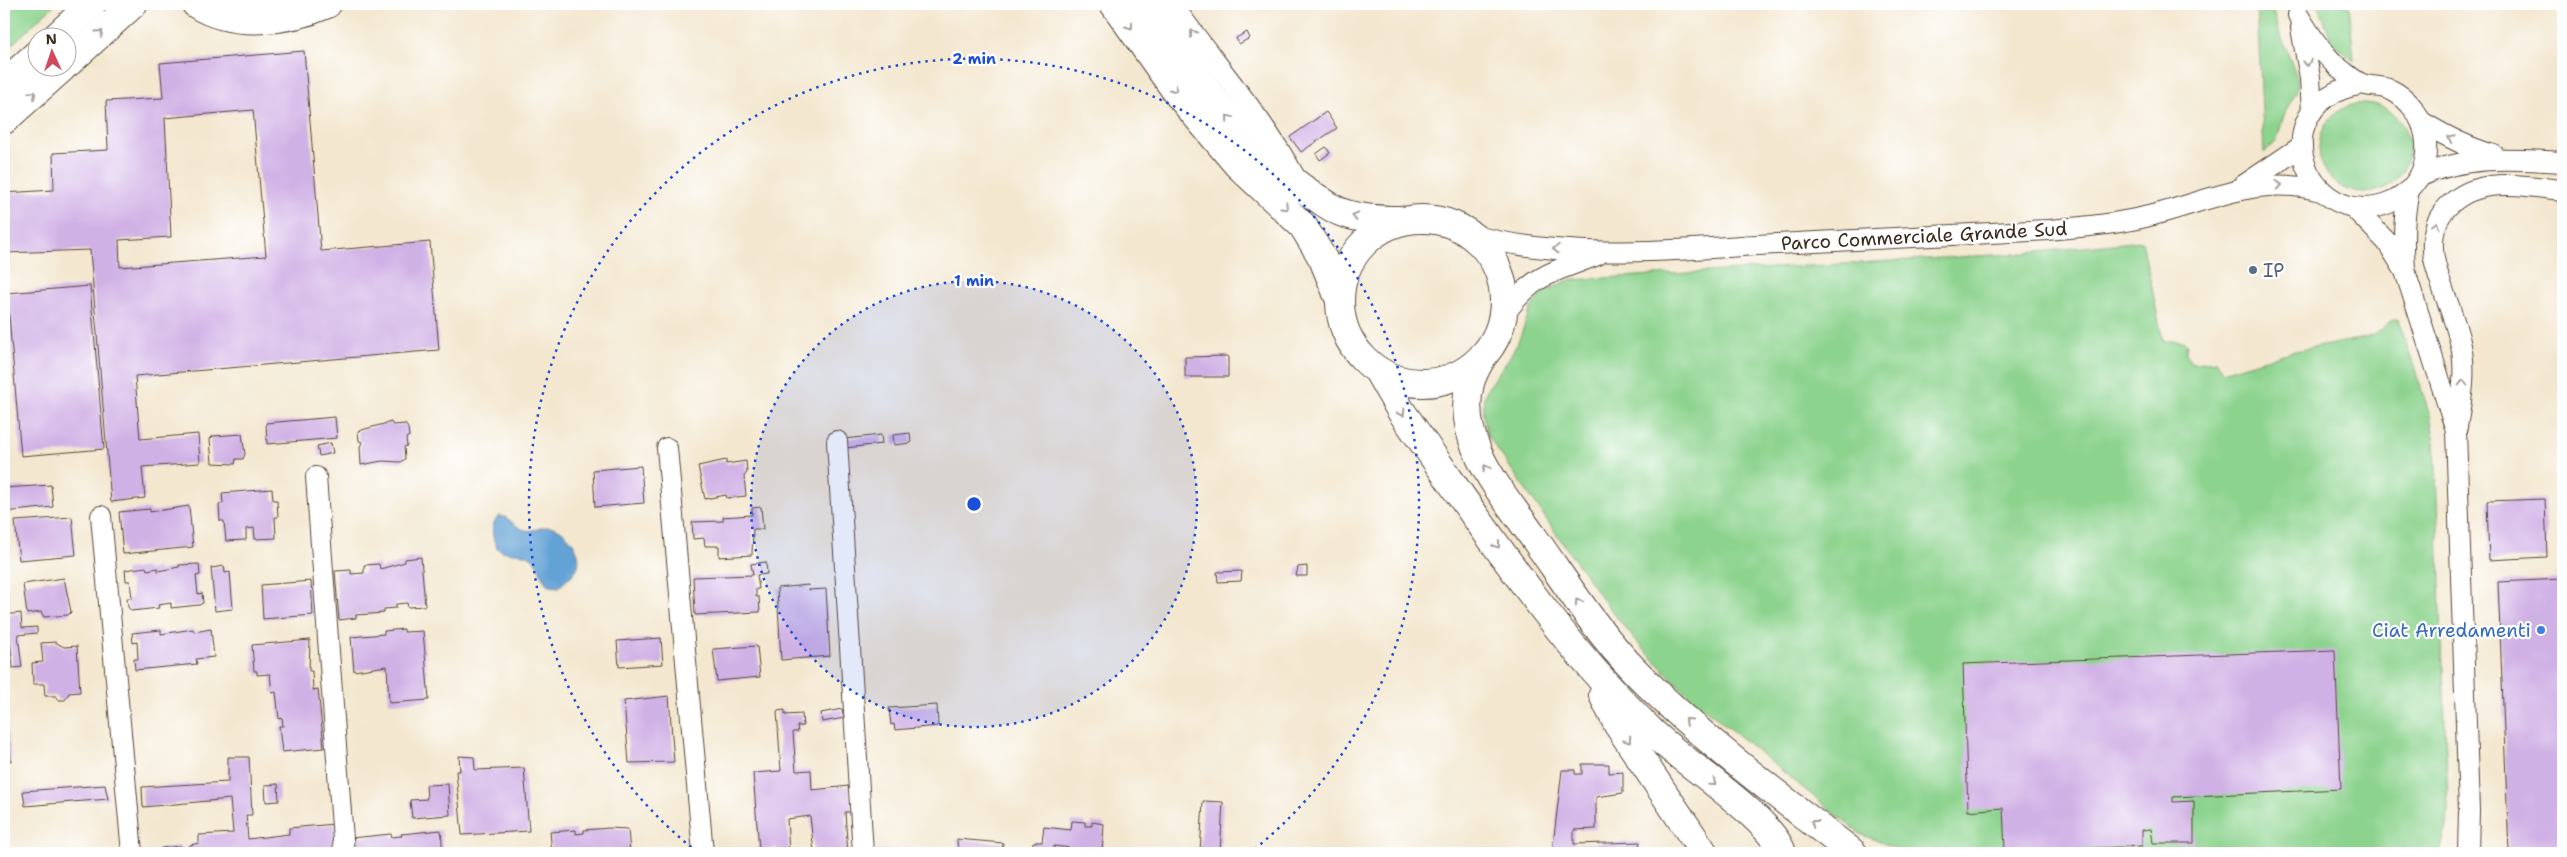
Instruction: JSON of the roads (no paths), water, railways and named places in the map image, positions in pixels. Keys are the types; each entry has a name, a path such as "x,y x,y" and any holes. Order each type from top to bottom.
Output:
{"main road":[{"path":"66,28 92,4"},
{"path":"78,54 133,4"},
{"path":"196,4 208,11 243,19 282,17 309,12 327,4"},
{"path":"1114,4 1178,94 1237,164 1303,226 1323,259 1339,298"},
{"path":"1146,4 1216,102 1256,149 1300,187 1340,213 1367,219 1403,220 1427,218 1451,224 1472,235 1488,251 1499,271 1504,293 1503,316 1495,339 1481,359 1470,382 1468,399 1470,437 1486,470 1582,608 1634,670 1690,724 1853,853"},
{"path":"4,84 28,62"},
{"path":"4,120 51,78"},
{"path":"1403,220 1378,231 1358,248 1344,272 1339,298 1341,320 1348,340 1361,357 1378,371 1404,382 1432,383 1458,375 1481,359"},
{"path":"1378,371 1401,411 1588,667 1664,744 1761,821 1780,846 1782,853"},
{"path":"1588,667 1618,725 1704,853"}],"street":[{"path":"1172,4 1277,144 1300,187"},
{"path":"2296,9 2317,46 2341,70 2363,84"},
{"path":"2296,9 2310,78 2312,112"},
{"path":"2456,431 2405,271 2403,239 2405,211 2414,183 2426,159 2422,122 2415,109 2392,90 2363,84 2343,88 2326,98 2312,112 2305,129 2302,146 2304,163 2310,178 2321,191 2336,202 2354,208 2380,206 2393,202 2414,183 2438,168 2471,161 2513,159 2563,162"},
{"path":"2422,122 2478,151 2513,159"},
{"name":"Parco Commerciale Grande Sud","path":"2237,189 2302,146"},
{"name":"Parco Commerciale Grande Sud","path":"1472,235 1528,247 1605,253 2077,227 2153,215 2237,189 2299,185 2321,191"},
{"path":"2468,853 2469,811 2456,431 2464,389 2462,350 2434,262 2432,237 2439,217 2453,199 2473,189 2493,185 2563,190"},
{"path":"2354,208 2387,242 2405,271"},
{"name":"Parco Commerciale Grande Sud","path":"1503,316 1520,292 1544,274 1605,253"},
{"path":"837,441 863,853"},
{"path":"667,448 703,853"},
{"path":"316,477 344,853"},
{"path":"101,516 132,853"},
{"path":"2459,853 2469,811"}],"water":[{"path":"500,516 507,518 522,529 533,530 553,527 564,533 574,544 579,557 576,570 559,587 549,586 531,557 505,552 497,548 492,530 494,522"}],"place":[{"name":"IP","path":"2253,270"},
{"name":"Ciat Arredamenti","path":"2541,630"}]}
